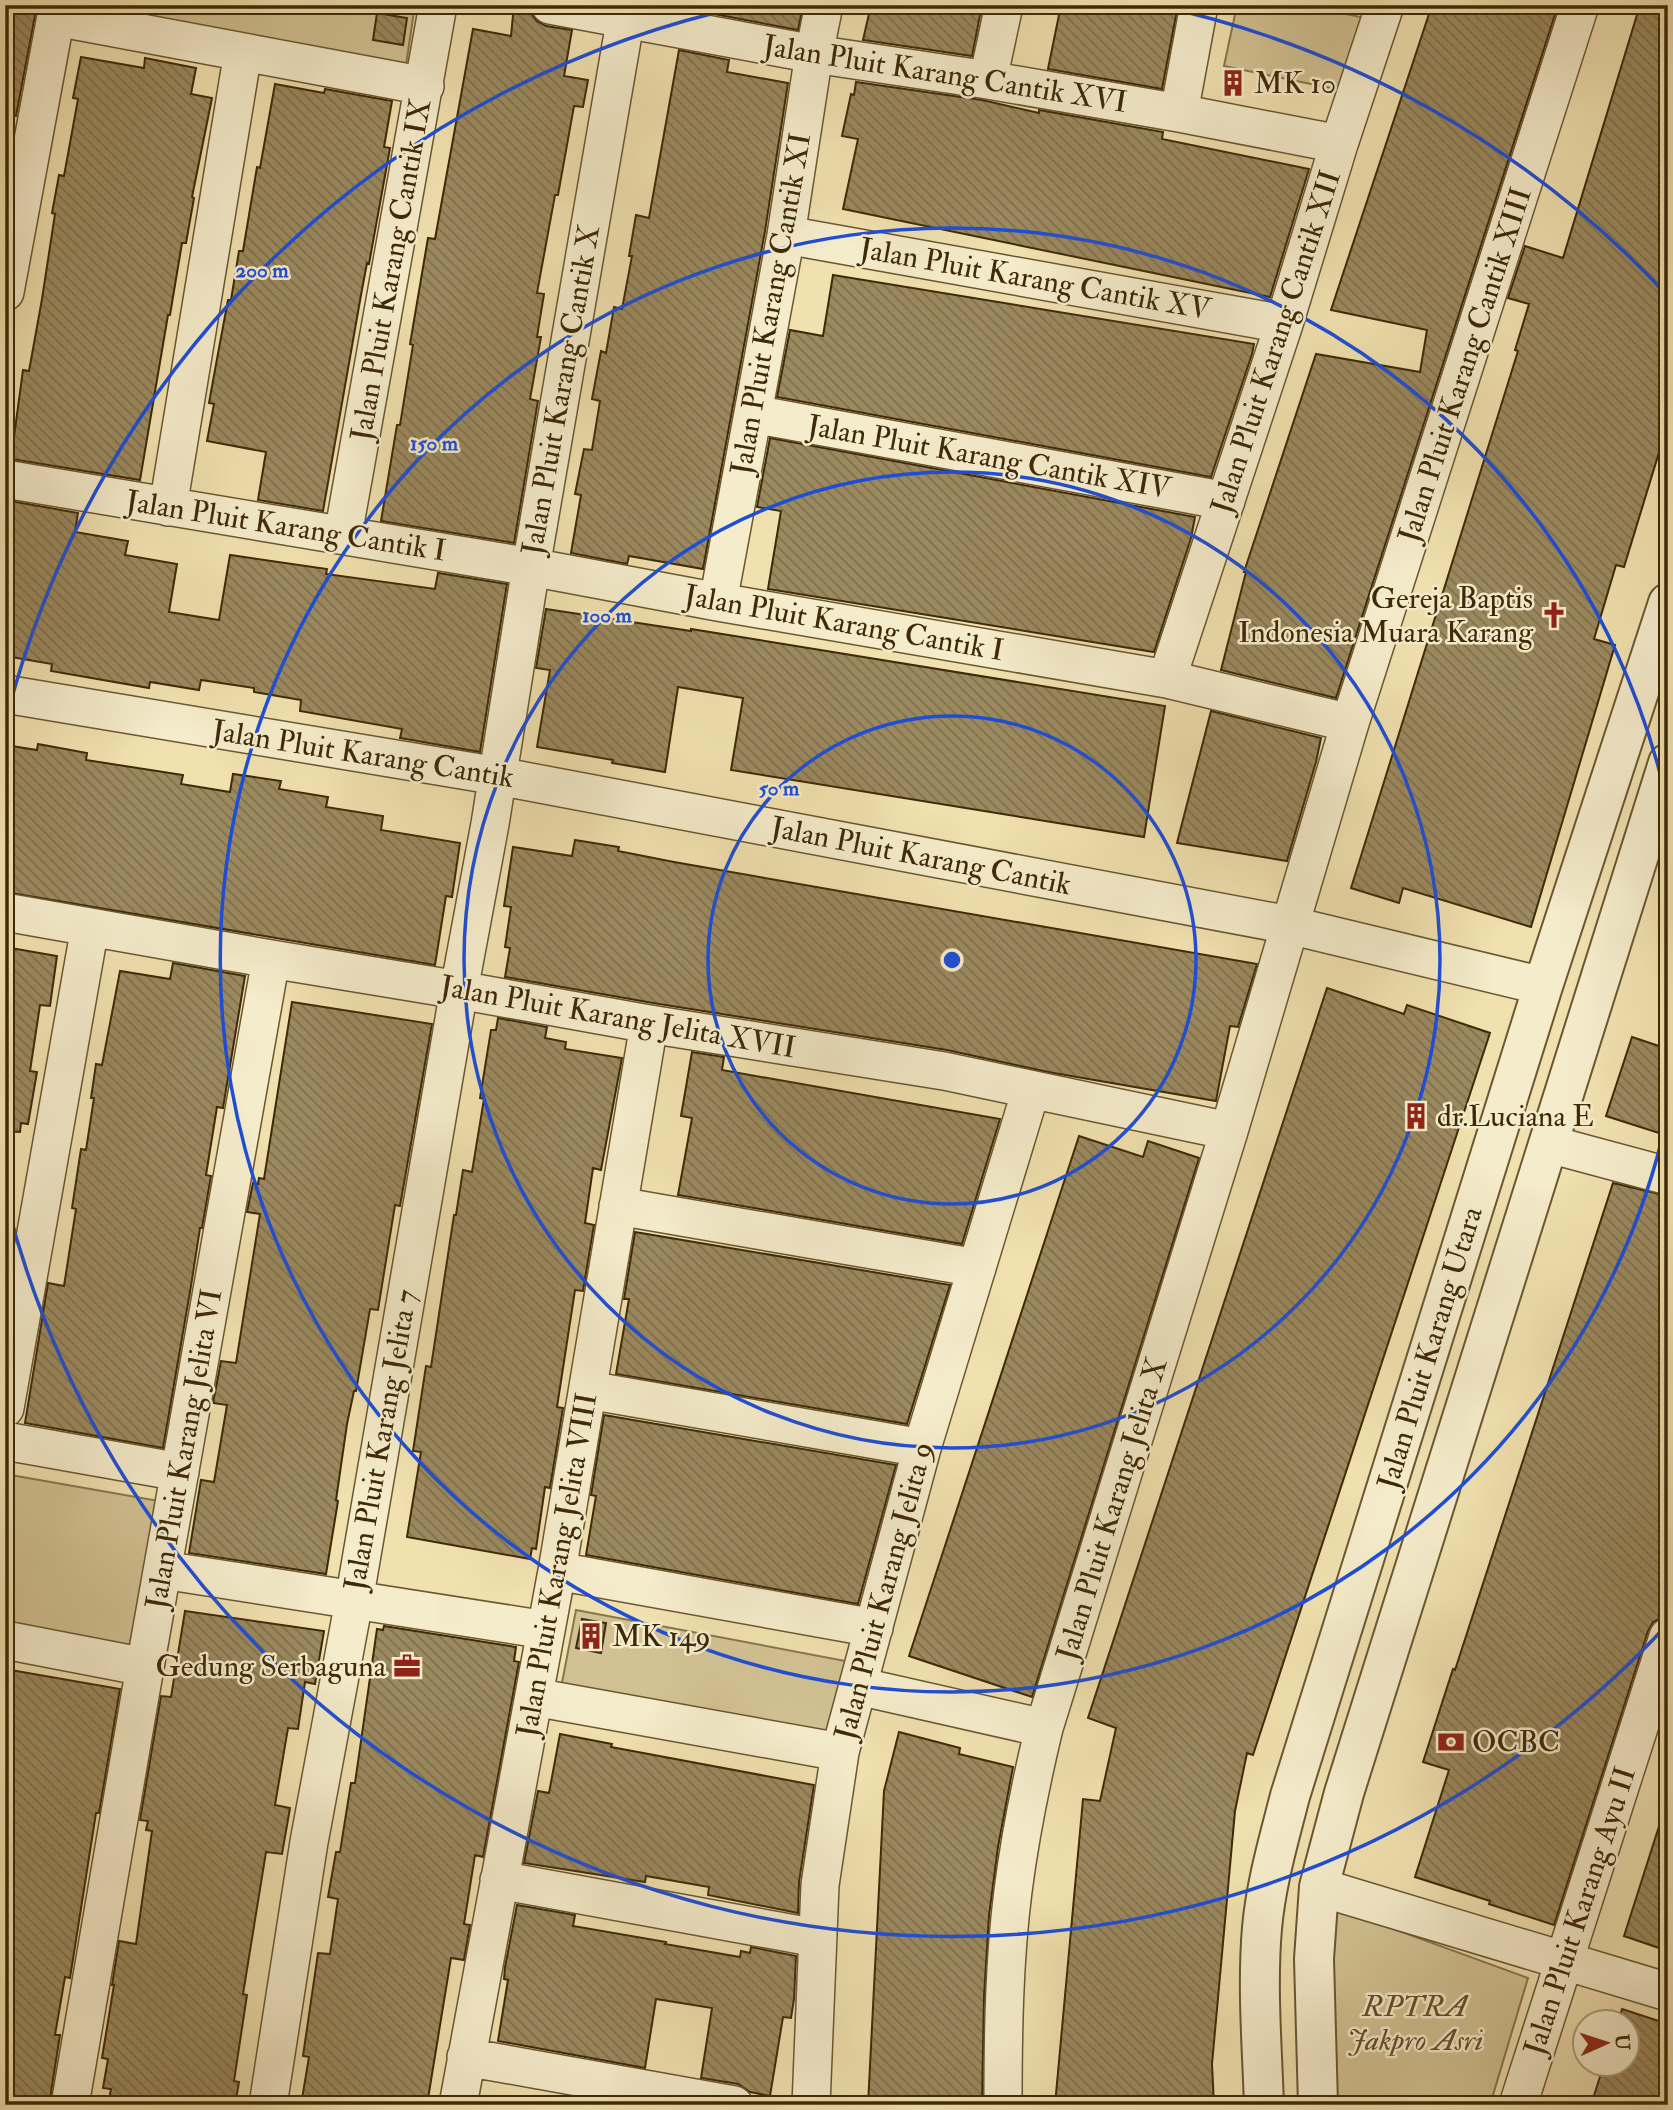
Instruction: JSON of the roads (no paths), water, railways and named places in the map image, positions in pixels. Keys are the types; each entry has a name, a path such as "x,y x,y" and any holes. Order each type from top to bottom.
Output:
{"street":[{"name":"Jalan Pluit Karang Cantik IX","path":"343,535 438,5"},
{"name":"Jalan Pluit Karang Cantik XVI","path":"550,5 627,12 814,54 988,80 1339,144"},
{"name":"Jalan Pluit Karang Cantik XI","path":"718,602 786,235 824,5"},
{"path":"988,80 1004,5"},
{"path":"1179,113 1199,5"},
{"name":"Jalan Pluit Karang Cantik XII","path":"1167,679 1385,5"},
{"name":"Jalan Pluit Karang Cantik XIII","path":"1289,925 1350,723 1580,5"},
{"path":"5,292 57,11 243,52 425,86"},
{"name":"Jalan Pluit Karang Cantik X","path":"498,775 531,567 627,12"},
{"path":"169,507 243,52"},
{"name":"Jalan Pluit Karang Cantik XV","path":"786,235 1284,324"},
{"name":"Jalan Pluit Karang Cantik XIV","path":"752,414 1226,501"},
{"name":"Jalan Pluit Karang Cantik I","path":"5,479 531,567 1167,679 1350,723"},
{"name":"Jalan Pluit Karang Utara","path":"1264,2105 1262,1927 1270,1878 1290,1796 1543,986 1668,603"},
{"name":"Jalan Pluit Karang Cantik","path":"5,694 498,775 1289,925 1543,986"},
{"name":"Jalan Pluit Karang Utara","path":"1318,2105 1314,1959 1319,1887 1344,1793 1435,1499 1668,763"},
{"name":"Jalan Pluit Karang Jelita 7","path":"268,2105 309,1842 354,1601 498,775"},
{"name":"Jalan Pluit Karang Jelita XVII","path":"5,912 649,1024 944,1071 1229,1131"},
{"name":"Jalan Pluit Karang Jelita X","path":"1003,2105 1005,1975 1013,1892 1026,1808 1044,1728 1229,1131 1289,925"},
{"path":"5,1408 90,927"},
{"name":"Jalan Pluit Karang Jelita VI","path":"70,2105 271,959"},
{"name":"Jalan Pluit Karang Jelita VIII","path":"458,2105 557,1571 649,1024"},
{"name":"Jalan Pluit Karang Jelita 9","path":"811,2105 820,1885 840,1752 922,1448 1031,1090"},
{"path":"1549,1144 1668,1176"},
{"path":"618,1206 977,1268"},
{"path":"588,1390 922,1448"},
{"path":"5,1441 180,1472"},
{"path":"1388,1483 1435,1499"},
{"path":"163,1570 546,1630"},
{"path":"557,1571 874,1628"},
{"name":"Jalan Pluit Karang Ayu II","path":"1518,2105 1668,1637"},
{"path":"5,1640 145,1667"},
{"path":"858,1686 1044,1728"},
{"path":"534,1697 840,1752"},
{"path":"499,1880 817,1938"},
{"path":"1319,1887 1668,1992"},
{"path":"466,2057 734,2105"}],"place":[{"name":"MK 10","path":"1233,83"},
{"name":"Gereja Baptis Indonesia Muara Karang","path":"1554,615"},
{"name":"dr.Luciana E","path":"1416,1116"},
{"name":"MK 149","path":"591,1636"},
{"name":"Gedung Serbaguna","path":"407,1666"},
{"name":"OCBC","path":"1451,1742"}],"park label":[{"name":"RPTRA Jakpro Asri","path":"1415,2023"}]}
